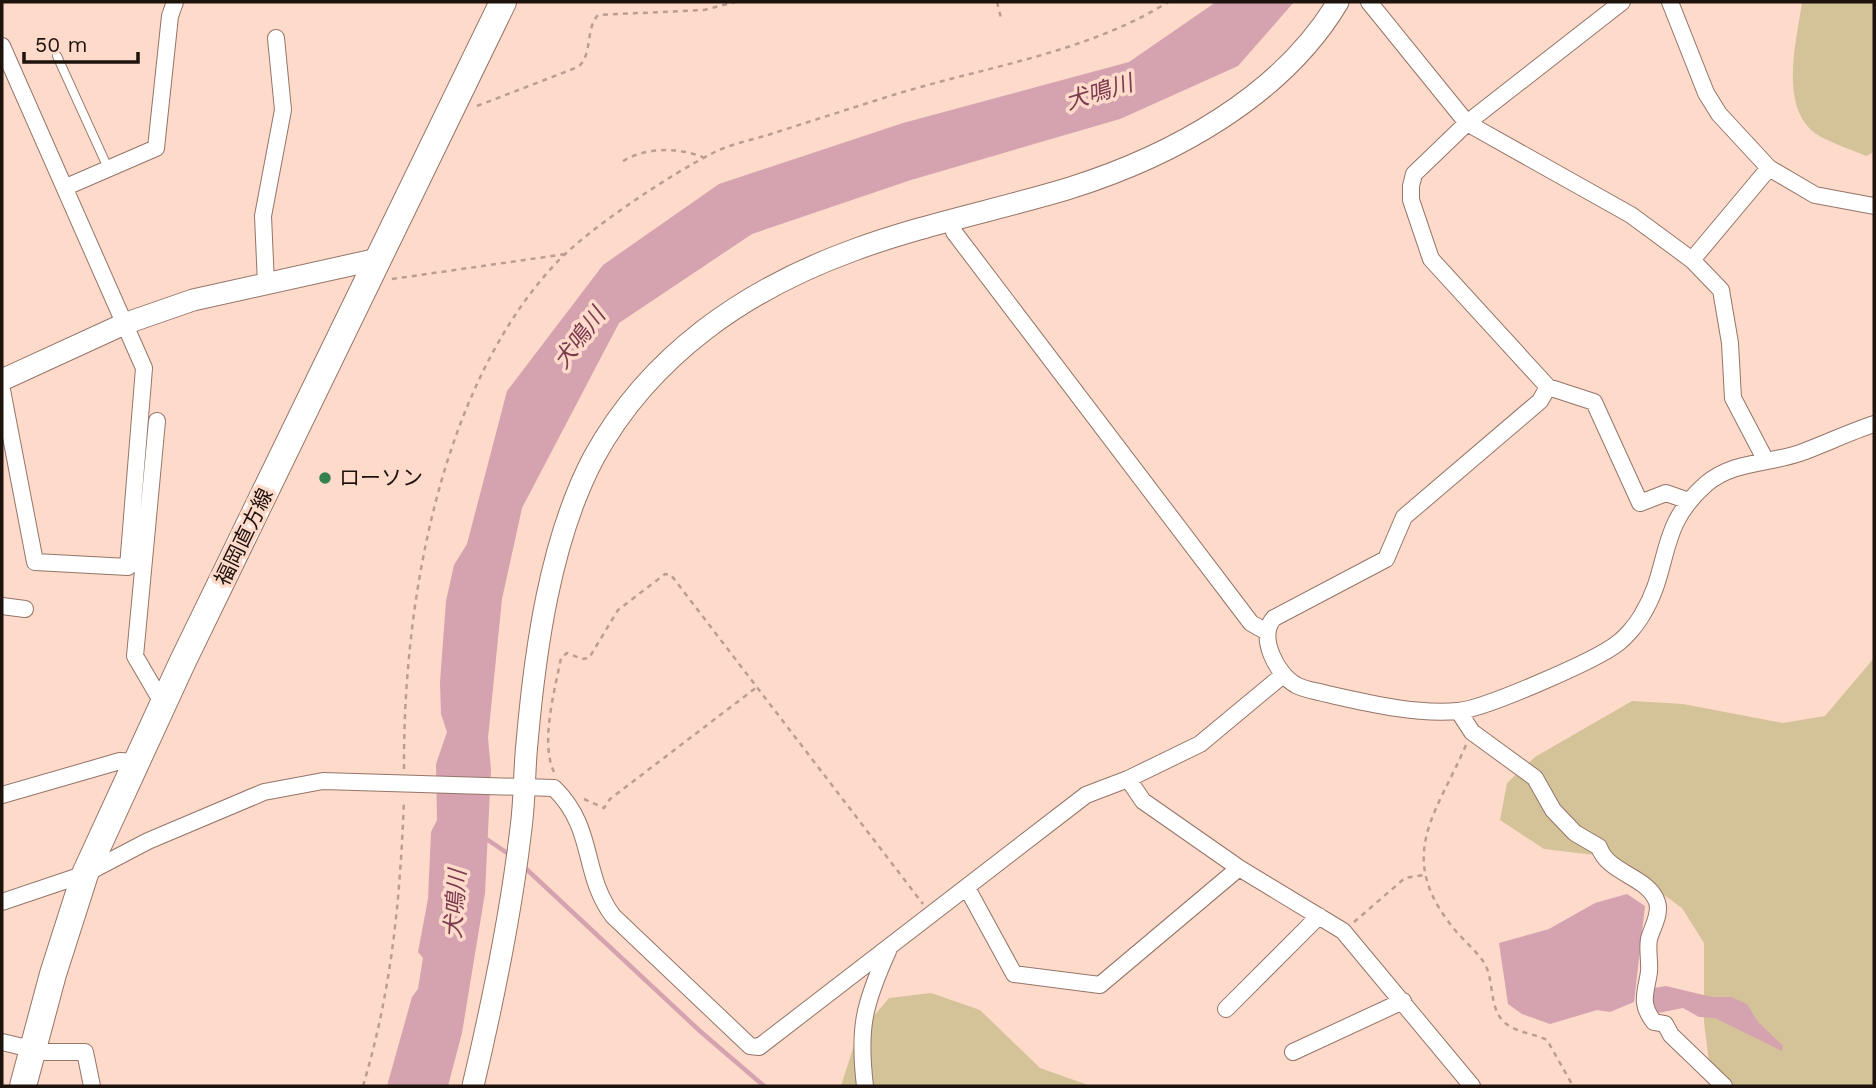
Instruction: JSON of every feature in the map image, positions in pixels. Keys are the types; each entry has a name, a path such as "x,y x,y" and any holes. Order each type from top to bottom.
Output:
{"main road":[{"name":"福岡直方線","path":"23,1086 53,974 85,874 135,762 503,2"}],"street":[{"path":"66,187 156,148 170,16 175,2"},
{"path":"473,1086 498,980 525,786 526,746 537,654 561,546 592,460 638,390 695,336 775,285 855,249 951,219 1072,187 1131,165 1182,140 1268,83 1312,39 1338,2"},
{"path":"1369,2 1467,123 1631,215 1692,260 1721,290 1733,398 1766,461"},
{"path":"1622,2 1467,123 1414,174 1411,200 1431,259 1548,387 1594,402 1640,503 1666,493 1689,501"},
{"path":"1670,2 1706,93 1719,114 1769,169 1815,195 1874,206"},
{"path":"266,284 263,216 283,110 276,38"},
{"path":"2,46 144,368 128,567 35,562 2,390"},
{"path":"1692,260 1769,169"},
{"path":"951,219 954,232 1251,622 1267,632"},
{"path":"2,380 124,324 193,300 266,284 373,268"},
{"path":"1548,387 1541,401 1404,517 1385,559 1274,618 1267,632 1268,643 1283,675 1296,685 1309,690 1375,705 1459,712 1506,696 1620,642 1643,615 1661,567 1671,529 1689,501 1708,482 1740,465 1798,454 1874,424"},
{"path":"157,421 135,656 163,704"},
{"path":"2,606 25,609"},
{"path":"2,902 85,874 148,841 264,792 323,781 554,788 571,804 586,840 598,891 612,916 750,1046 759,1047 1086,795 1128,779 1200,744 1283,675"},
{"path":"1459,712 1472,732 1535,778 1553,810 1575,833 1599,847 1603,858 1650,891 1657,902 1657,914 1648,943 1649,971 1642,995 1645,1011 1654,1022 1665,1024 1671,1035 1724,1086"},
{"path":"2,795 120,761 135,762"},
{"path":"1128,779 1143,802 1239,868 1343,931 1472,1086"},
{"path":"967,888 1014,974 1100,985 1239,868"},
{"path":"1226,1009 1319,916"},
{"path":"865,1086 860,1031 869,990 890,946"},
{"path":"1293,1052 1403,1001"},
{"path":"2,1042 33,1050 85,1052 92,1086"}],"lane":[{"path":"57,56 108,168"}],"path":[{"path":"450,111 466,110 578,67 584,62 593,21 598,15 704,10 735,2"},
{"path":"997,2 1001,18"},
{"path":"363,1086 383,1010 394,951 402,868 411,634 426,547 439,498 473,397 493,354 520,308 566,254 648,194 715,152 931,83 1074,44 1120,27 1168,2"},
{"path":"623,161 635,153 686,149 705,158"},
{"path":"373,268 384,280 566,254"},
{"path":"557,777 550,761 550,722 561,658 567,653 582,659 589,658 618,610 665,574 671,575 931,915"},
{"path":"579,794 588,803 604,808 610,799 757,687"},
{"path":"1472,732 1427,828 1422,849 1424,875 1431,896 1448,922 1487,967 1495,1006 1503,1021 1515,1029 1546,1040 1573,1086"},
{"path":"1343,931 1405,878 1424,875"}],"shaded area":[{"path":"1802,2 1874,2 1874,152 1866,156 1816,134 1802,117 1796,103 1793,86 1794,51"},
{"path":"1874,658 1874,1086 1712,1086 1704,1022 1704,943 1682,908 1611,857 1544,849 1500,820 1507,783 1535,757 1632,701 1683,704 1783,723 1825,716"},
{"path":"931,993 980,1010 1040,1068 1091,1086 841,1086 857,1036 889,998"}],"water":[{"name":"犬鳴川","path":"1216,2 1294,2 1238,66 1120,119 911,180 752,234 619,323 522,508 502,599 488,738 491,770 485,893 462,1033 448,1086 387,1086 412,997 418,989 423,958 418,952 428,899 431,832 437,820 436,764 447,732 441,714 440,682 446,601 454,565 467,544 507,391 603,265 719,184 903,123 1129,62"},
{"path":"1627,894 1645,906 1634,1002 1610,1012 1597,1010 1550,1024 1522,1014 1508,1004 1499,943 1549,929 1595,903"},
{"path":"1666,986 1712,997 1731,997 1747,1004 1758,1022 1783,1046 1782,1051 1715,1018 1699,1017 1683,1008 1658,1013 1652,1004 1654,988"}],"waterway":[{"path":"482,836 510,855"},
{"path":"522,865 701,1032 764,1086"}],"place":[{"name":"ローソン","path":"325,478"}]}
